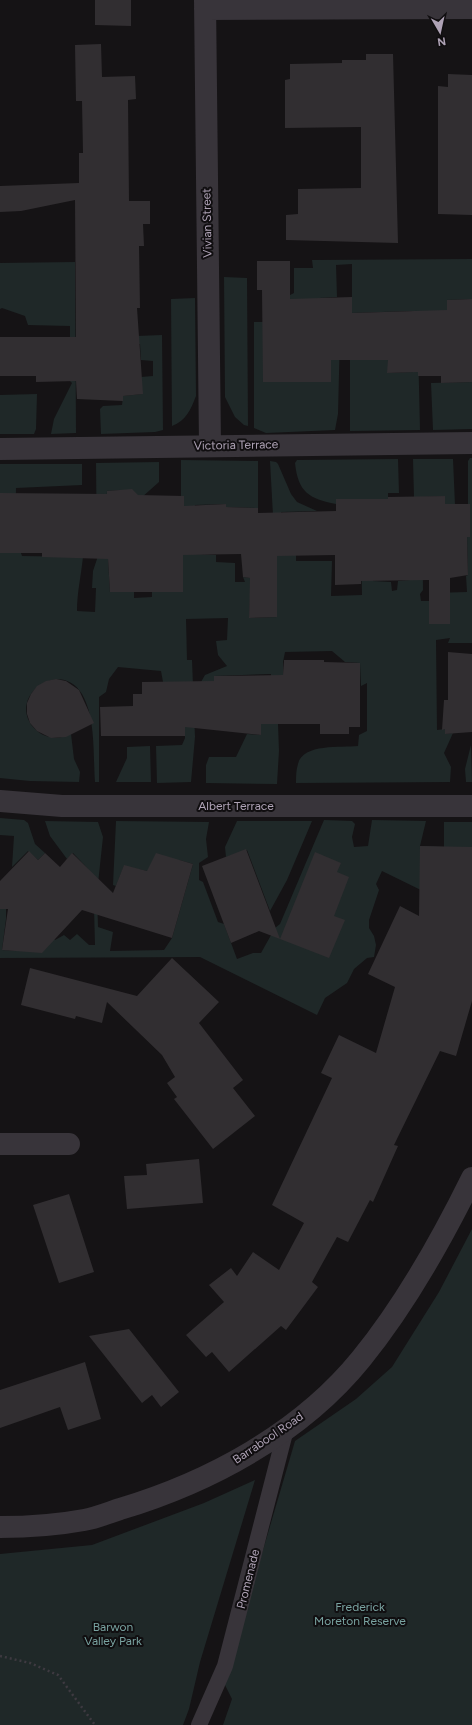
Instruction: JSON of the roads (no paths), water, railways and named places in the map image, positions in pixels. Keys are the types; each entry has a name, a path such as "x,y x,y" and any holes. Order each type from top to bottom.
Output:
{"street":[{"path":"205,5 472,8"},
{"name":"Vivian Street","path":"205,5 210,445"},
{"name":"Victoria Terrace","path":"0,449 210,445 472,443"},
{"name":"Albert Terrace","path":"0,802 62,806 472,806"},
{"path":"0,1144 69,1144"},
{"name":"Barrabool Road","path":"0,1527 27,1527 85,1520 146,1501 222,1468 286,1429 319,1402 360,1360 391,1318 423,1268 472,1178"}],"lane":[{"name":"Promenade","path":"200,1725 226,1666 286,1429"}],"park label":[{"name":"Frederick Moreton Reserve","path":"360,1614"},
{"name":"Barwon Valley Park","path":"113,1634"}]}
